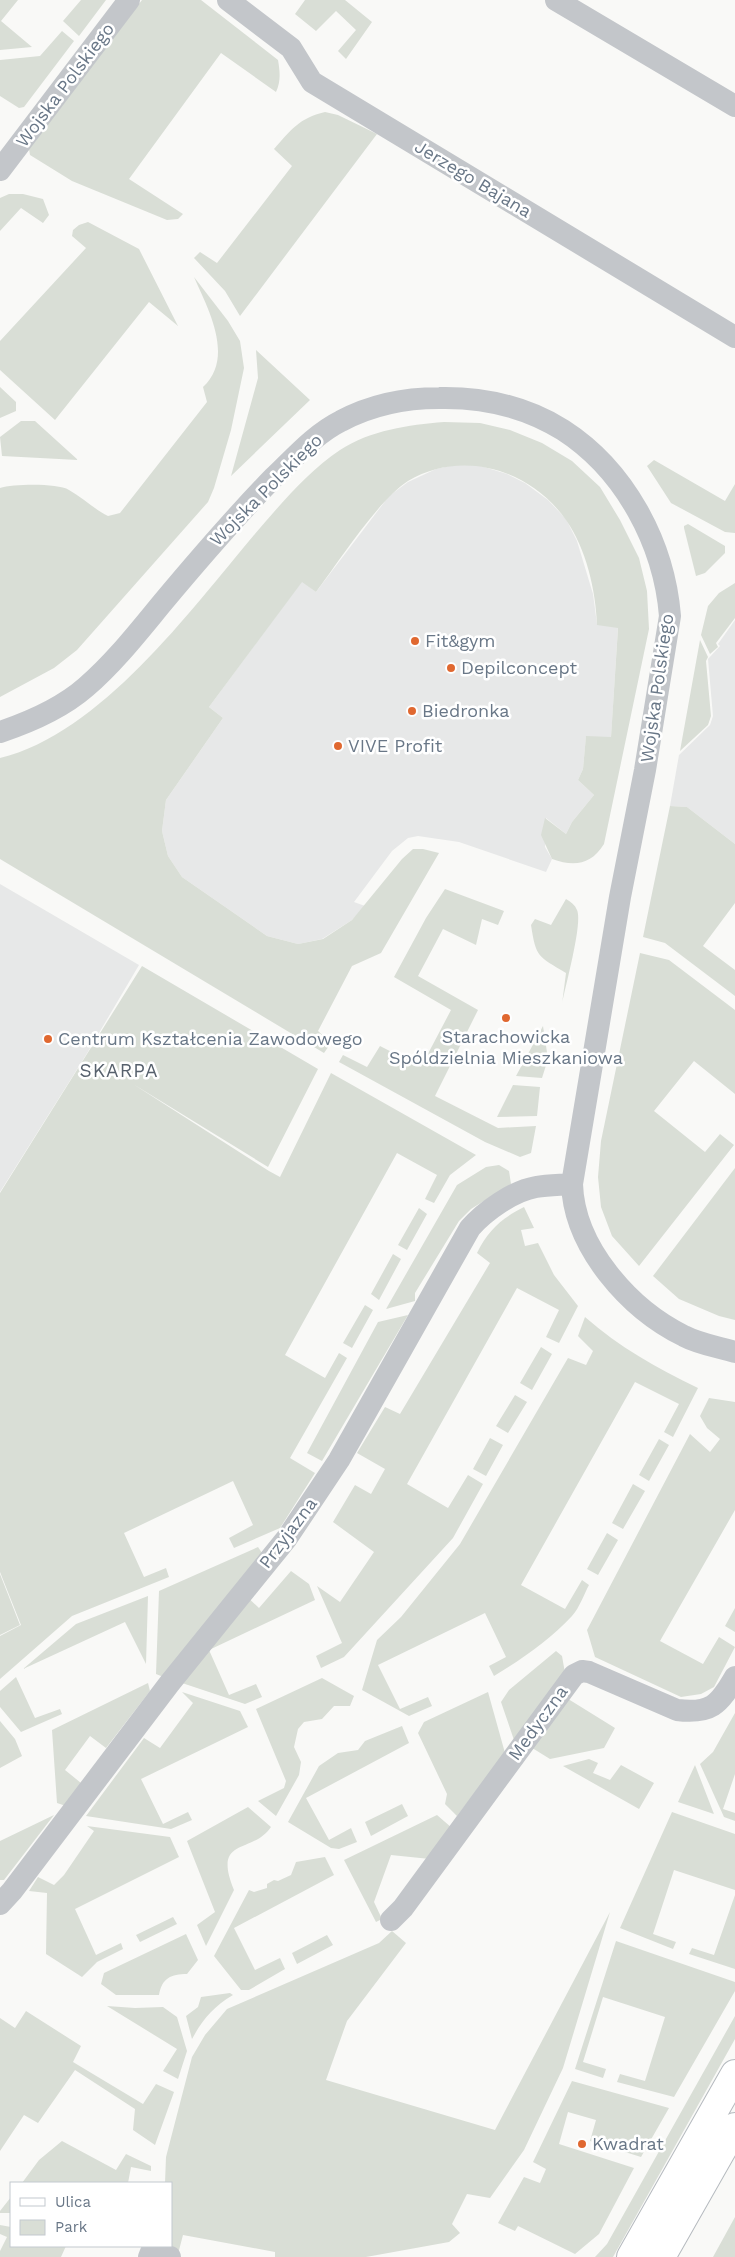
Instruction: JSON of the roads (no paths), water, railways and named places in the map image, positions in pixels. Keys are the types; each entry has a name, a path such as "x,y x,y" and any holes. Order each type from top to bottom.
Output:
{"street":[{"name":"Wojska Polskiego","path":"0,170 129,0"},
{"name":"Jerzego Bajana","path":"228,0 290,48 312,82 735,337"},
{"path":"556,0 735,106"},
{"name":"Wojska Polskiego","path":"0,732 51,710 84,689 110,666 233,520 314,439 341,420 368,410 422,398 478,399 499,403 547,420 573,436 597,458 630,498 646,528 658,558 668,598 670,616 645,770 620,897 572,1184 578,1218 595,1254 623,1289 664,1325 687,1338 735,1352"},
{"name":"Przyjazna","path":"0,1904 12,1891 169,1684 287,1538 334,1468 470,1228 480,1218 519,1193 536,1187 572,1184"},
{"name":"Medyczna","path":"391,1920 403,1908 574,1675 585,1671 677,1710 690,1712 709,1709 720,1701 735,1677"},
{"path":"631,2257 735,2074"},
{"path":"661,2257 735,2127"},
{"path":"149,2257 151,2252 170,2257"}],"place":[{"name":"Fit&gym","path":"415,641"},
{"name":"Depilconcept","path":"451,668"},
{"name":"Biedronka","path":"412,711"},
{"name":"VIVE Profit","path":"338,746"},
{"name":"Starachowicka Spóldzielnia Mieszkaniowa","path":"506,1018"},
{"name":"Centrum Kształcenia Zawodowego","path":"48,1039"},
{"name":"Kwadrat","path":"582,2144"}],"district":[{"name":"SKARPA","path":"119,1070"}]}
